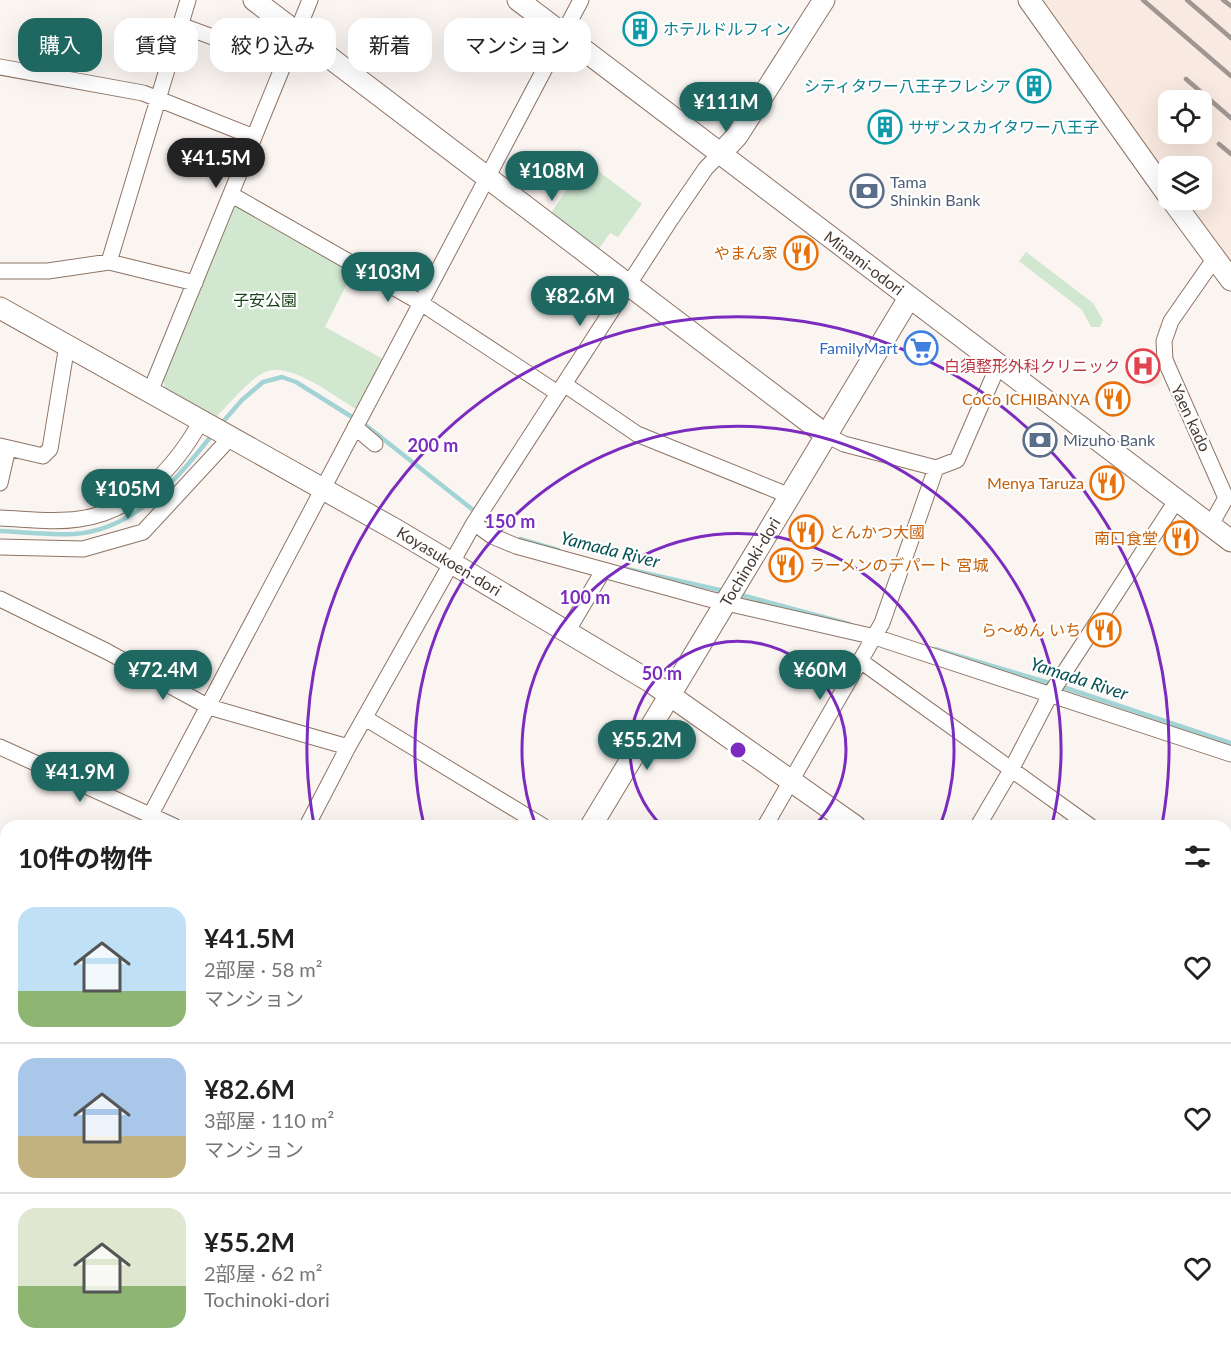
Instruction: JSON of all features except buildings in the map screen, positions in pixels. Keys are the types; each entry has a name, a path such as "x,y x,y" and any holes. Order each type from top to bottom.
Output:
{"street":[{"path":"182,18 188,0"},
{"path":"254,0 278,18"},
{"path":"302,18 310,0"},
{"name":"Minami-odori","path":"518,0 542,18"},
{"path":"571,18 581,0"},
{"path":"310,820 348,747 478,516 628,284 706,168 737,136 824,0"},
{"path":"1029,0 1158,181"},
{"name":"Minami-odori","path":"591,55 1210,526"},
{"path":"336,62 826,435 844,444 936,468 957,460 999,366"},
{"path":"0,68 143,93 254,137"},
{"path":"109,262 166,72"},
{"path":"150,392 280,72"},
{"path":"150,816 543,72"},
{"path":"231,195 421,303 636,434 790,496"},
{"path":"1179,210 1231,280"},
{"name":"Yaen kado","path":"1210,526 1226,498 1165,360 1164,341 1171,321 1215,258"},
{"path":"0,271 48,270 109,262 195,283"},
{"name":"Tochinoki-dori","path":"595,820 909,298"},
{"name":"Koyasukoen-dori","path":"0,308 452,562 670,694 847,820"},
{"path":"0,483 4,447 43,456 50,449 67,345"},
{"path":"358,422 375,444"},
{"path":"0,518 77,520 116,509 136,498 153,483 192,438 216,430"},
{"path":"0,547 83,549 143,532 216,430"},
{"path":"769,820 878,632 936,468"},
{"path":"982,820 1054,688 1176,501"},
{"path":"478,516 492,536 516,546 603,571 878,632 1054,688 1231,754"},
{"path":"1210,526 1231,541"},
{"path":"567,632 603,571"},
{"path":"0,599 106,651 209,707 348,747"},
{"path":"862,662 1082,820"},
{"path":"365,718 533,820"},
{"path":"0,747 160,820"}],"shaded area":[{"path":"1043,0 1231,0 1231,263 1192,210 1212,210 1212,156 1158,156 1158,162"},
{"name":"白須整形外科クリニック","path":"1142,352 1153,361 1162,379 1157,386 1147,387 1127,372"}],"green space":[{"path":"585,161 642,204 618,237 610,233 598,250 550,215"},
{"name":"子安公園","path":"234,204 353,272 325,327 383,359 356,409 312,382 287,371 275,370 259,375 217,416 165,388 163,377"},
{"path":"1026,252 1093,303 1103,320 1100,327 1091,327 1082,310 1019,261"}],"waterway":[{"name":"Yamada River","path":"221,424 242,400 263,382 282,377 296,382 368,427 501,532"},
{"name":"Yamada River","path":"0,531 74,534 116,523 153,500 212,435"},
{"name":"Yamada River","path":"520,539 558,550"},
{"name":"Yamada River","path":"627,569 724,591"},
{"name":"Yamada River","path":"738,594 849,624"},
{"name":"Yamada River","path":"935,649 1063,687 1231,743"}],"railway":[{"path":"1143,0 1231,76"},
{"path":"1187,0 1231,38"},
{"path":"1223,0 1231,6"},
{"path":"1186,79 1231,118"},
{"path":"1219,144 1231,154"}],"place":[{"name":"ホテルドルフィン","path":"640,29"},
{"name":"シティタワー八王子フレシア","path":"1034,86"},
{"name":"サザンスカイタワー八王子","path":"885,127"},
{"name":"Tama Shinkin Bank","path":"867,191"},
{"name":"やまん家","path":"801,253"},
{"name":"FamilyMart","path":"921,348"},
{"name":"白須整形外科クリニック","path":"1143,366"},
{"name":"CoCo ICHIBANYA","path":"1113,399"},
{"name":"Mizuho Bank","path":"1040,440"},
{"name":"Menya Taruza","path":"1107,483"},
{"name":"とんかつ大國","path":"806,532"},
{"name":"南口食堂","path":"1181,538"},
{"name":"ラーメンのデパート 宮城","path":"786,565"},
{"name":"ら～めん いち","path":"1104,630"}]}
